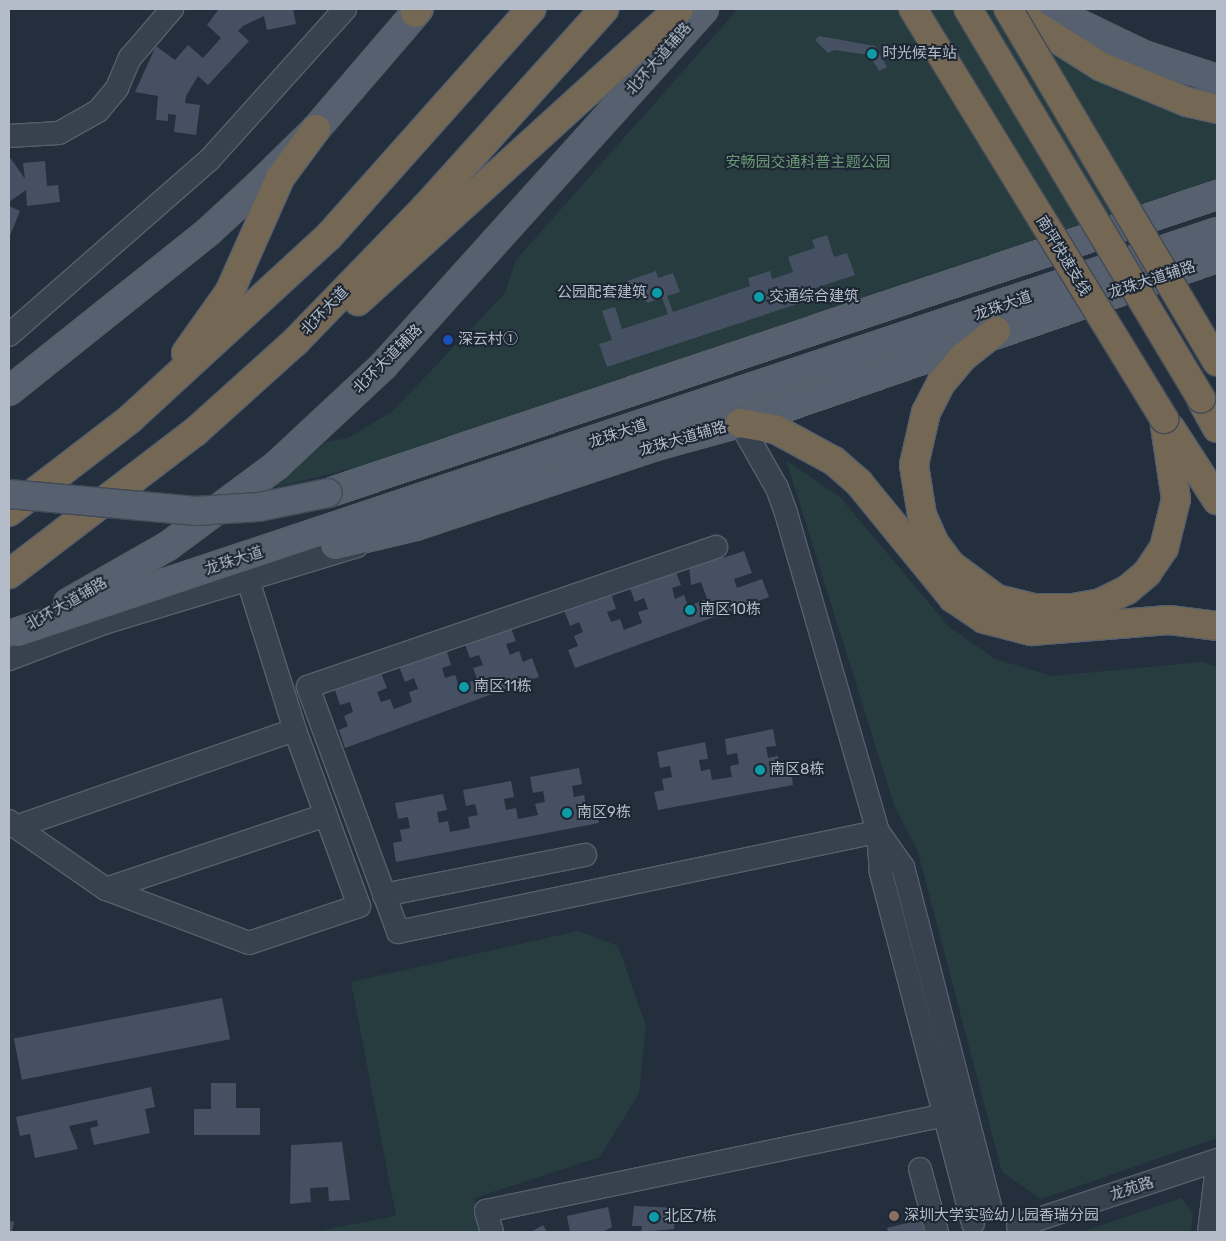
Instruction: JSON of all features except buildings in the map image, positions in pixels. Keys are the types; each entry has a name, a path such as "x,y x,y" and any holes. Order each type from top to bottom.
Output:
{"highway":[{"path":"9,512 130,419 329,236 531,9"},
{"name":"北环大道","path":"9,574 195,432 296,342 426,207 604,9"},
{"path":"296,342 367,293 680,9"},
{"name":"南坪快速支线","path":"913,9 1164,419 1217,500"},
{"path":"968,9 1217,428"},
{"path":"1009,9 1060,44 1146,86 1217,109"},
{"path":"1009,9 1217,362"},
{"path":"130,419 216,314 245,260 280,178 316,129"},
{"path":"996,331 963,357 941,383 923,420 914,465 922,515 935,544 951,566 997,599 1033,608 1073,608 1107,600 1147,573 1164,548 1176,499 1164,419"},
{"path":"740,423 775,428 834,461 859,483 952,598 984,619 1031,631 1169,620 1217,626"}],"main road":[{"name":"北环大道辅路","path":"14,634 168,546 277,465 396,352 704,9"},
{"path":"1048,9 1144,55 1217,80"},
{"path":"9,391 208,232 316,129 417,10"},
{"path":"9,494 196,510 259,507 328,493 1217,195"},
{"name":"龙珠大道","path":"14,634 745,392 1217,232"},
{"name":"龙珠大道辅路","path":"141,592 416,526 656,446 740,423 996,331 1217,258"},
{"path":"656,446 745,392"}],"street":[{"path":"9,136 59,133 98,112 116,88 130,58 172,9"},
{"path":"9,334 210,158 345,9"},
{"path":"740,423 777,488 786,512 878,832 881,873 955,1113 991,1210"},
{"path":"9,659 104,623 249,583 416,526"},
{"path":"716,547 308,687 398,932 878,832"},
{"path":"12,824 106,889 249,943 359,906 295,730 249,583"},
{"path":"12,824 295,730"},
{"path":"106,889 326,815"},
{"path":"384,895 584,855"},
{"path":"955,1113 972,1228"},
{"path":"492,1232 486,1211 955,1113"},
{"name":"龙苑路","path":"1019,1229 1217,1160"},
{"path":"1209,1232 1217,1167"},
{"path":"920,1169 937,1232"},
{"path":"972,1228 991,1210"},
{"path":"991,1210 1008,1213 1019,1229"}],"green space":[{"name":"安畅园交通科普主题公园","path":"738,9 1035,9 1115,55 1102,83 1151,103 1217,120 1217,189 433,449 272,488 326,442 348,438 393,411 505,293 516,260"},
{"path":"786,460 841,498 948,626 995,659 1052,676 1203,662 1217,667 1217,1138 1041,1199 1002,1172 918,852 894,805"},
{"path":"578,931 618,946 646,1026 639,1093 600,1157 474,1198 482,1232 314,1232 396,1216 351,982"},
{"path":"1181,1198 1193,1212 1191,1232 1082,1232"}],"place":[{"name":"时光候车站","path":"872,54"},
{"name":"公园配套建筑","path":"657,293"},
{"name":"交通综合建筑","path":"759,297"},
{"name":"深云村①","path":"448,340"},
{"name":"南区10栋","path":"690,610"},
{"name":"南区11栋","path":"464,687"},
{"name":"南区8栋","path":"760,770"},
{"name":"南区9栋","path":"567,813"},
{"name":"深圳大学实验幼儿园香瑞分园","path":"894,1216"},
{"name":"北区7栋","path":"654,1217"}]}
